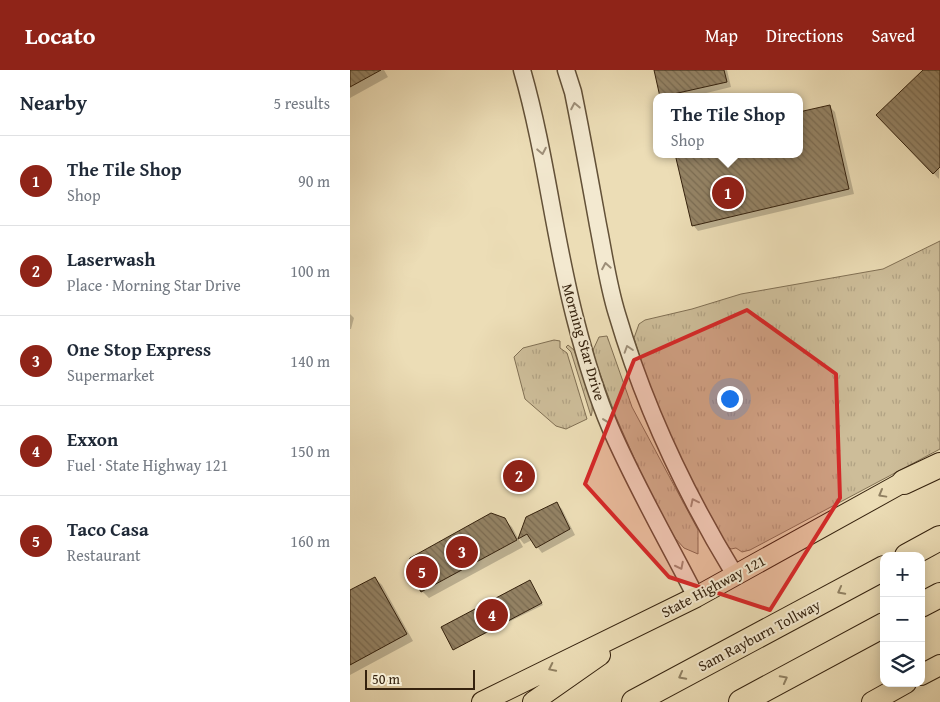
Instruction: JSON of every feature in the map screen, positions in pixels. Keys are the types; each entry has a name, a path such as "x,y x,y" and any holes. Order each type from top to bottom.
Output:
{"highway":[{"path":"904,482 940,464"},
{"path":"914,552 940,538"},
{"name":"Sam Rayburn Tollway","path":"634,702 880,570"},
{"path":"925,603 940,595"},
{"path":"741,702 880,627"}],"main road":[{"name":"State Highway 121","path":"482,702 696,596 904,482"},
{"path":"533,702 650,619"},
{"path":"925,673 940,665"},
{"path":"872,702 899,687"}],"street":[{"name":"Morning Star Drive","path":"522,70 535,116 567,287 594,382 610,426 649,508 696,596"},
{"path":"566,70 573,92 608,280 640,385 669,452 708,530 735,575"}],"highlighted area":[{"path":"747,310 836,374 840,498 770,610 669,577 585,484 634,360"}],"green space":[{"path":"940,241 940,449 750,550 742,552 736,548 731,549 725,543 679,458 648,383 634,338 639,324 645,320 692,309 741,294 883,269"},
{"path":"607,336 632,407 698,530 698,554 684,548 675,538 651,496 616,417 593,350 599,337"},
{"path":"554,340 560,341 560,348 567,353 587,419 566,429 556,426 525,399 514,357 523,348"},
{"path":"568,345 574,350 587,383 592,402 591,416 571,352 566,347"}],"building":[{"path":"350,70 381,70 350,87"},
{"path":"654,70 724,70 727,82 678,93 659,93"},
{"path":"923,70 940,70 940,167 933,174 876,115"},
{"path":"830,105 849,189 692,226 676,158 803,158 803,111"},
{"path":"518,472 524,482 513,488 507,477"},
{"path":"557,502 570,529 536,548 527,534 518,539 526,517"},
{"path":"491,513 505,518 517,540 421,592 407,568 410,558"},
{"path":"375,577 407,634 350,665 350,590"},
{"path":"530,580 542,603 453,650 441,627"}],"place":[{"name":"The Tile Shop","path":"728,193"},
{"name":"Laserwash","path":"519,476"},
{"name":"One Stop Express","path":"462,552"},
{"name":"Taco Casa","path":"422,572"},
{"name":"Exxon","path":"492,615"}]}
